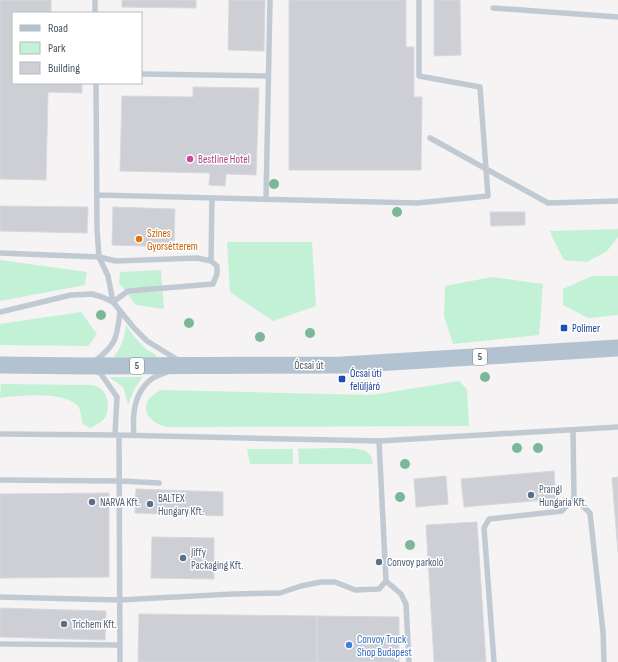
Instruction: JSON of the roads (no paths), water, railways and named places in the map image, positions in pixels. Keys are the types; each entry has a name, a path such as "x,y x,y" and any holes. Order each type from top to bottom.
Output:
{"main road":[{"name":"Ócsai út","path":"0,365 342,365 618,348"}],"lane":[{"path":"95,0 96,12"},
{"path":"266,199 270,0"},
{"path":"97,194 417,203 488,196 480,87 419,76 419,0"},
{"path":"493,8 618,17"},
{"path":"142,74 268,76"},
{"path":"96,84 97,229 99,257 108,276 113,302 134,328 148,341 185,365"},
{"path":"430,138 548,203 618,201"},
{"path":"211,261 212,198"},
{"path":"0,253 99,257 116,261 197,258 211,261 216,266 217,274 213,284 128,291 113,302"},
{"path":"0,312 71,296 92,294 113,302"},
{"path":"120,312 117,335 113,344 107,352 89,366 102,374 117,397 117,435 120,481 120,662"},
{"path":"134,435 132,418 135,402 140,391 152,378 185,365"},
{"path":"0,434 134,435 379,441 618,427"},
{"path":"494,662 484,528 489,519 562,511 574,498 573,430"},
{"path":"0,597 119,600 280,593 301,586 321,582 335,582 355,590 379,589 386,581 379,441"},
{"path":"0,480 120,481 159,483"},
{"path":"574,498 590,513 603,632 604,662"},
{"path":"386,581 401,594 406,604 409,662"},
{"path":"0,644 120,645"}],"place":[{"name":"Bestline Hotel","path":"190,159"},
{"name":"Szines Gyorsétterem","path":"139,239"},
{"name":"Polimer","path":"564,328"},
{"name":"Ócsai úti felüljáró","path":"342,379"},
{"name":"Prangl Hungaria Kft.","path":"531,495"},
{"name":"NARVA Kft.","path":"92,502"},
{"name":"BALTEX Hungary Kft.","path":"150,504"},
{"name":"Jiffy Packaging Kft.","path":"183,558"},
{"name":"Convoy parkoló","path":"379,562"},
{"name":"Trichem Kft.","path":"64,624"},
{"name":"Convoy Truck Shop Budapest","path":"349,645"}]}
